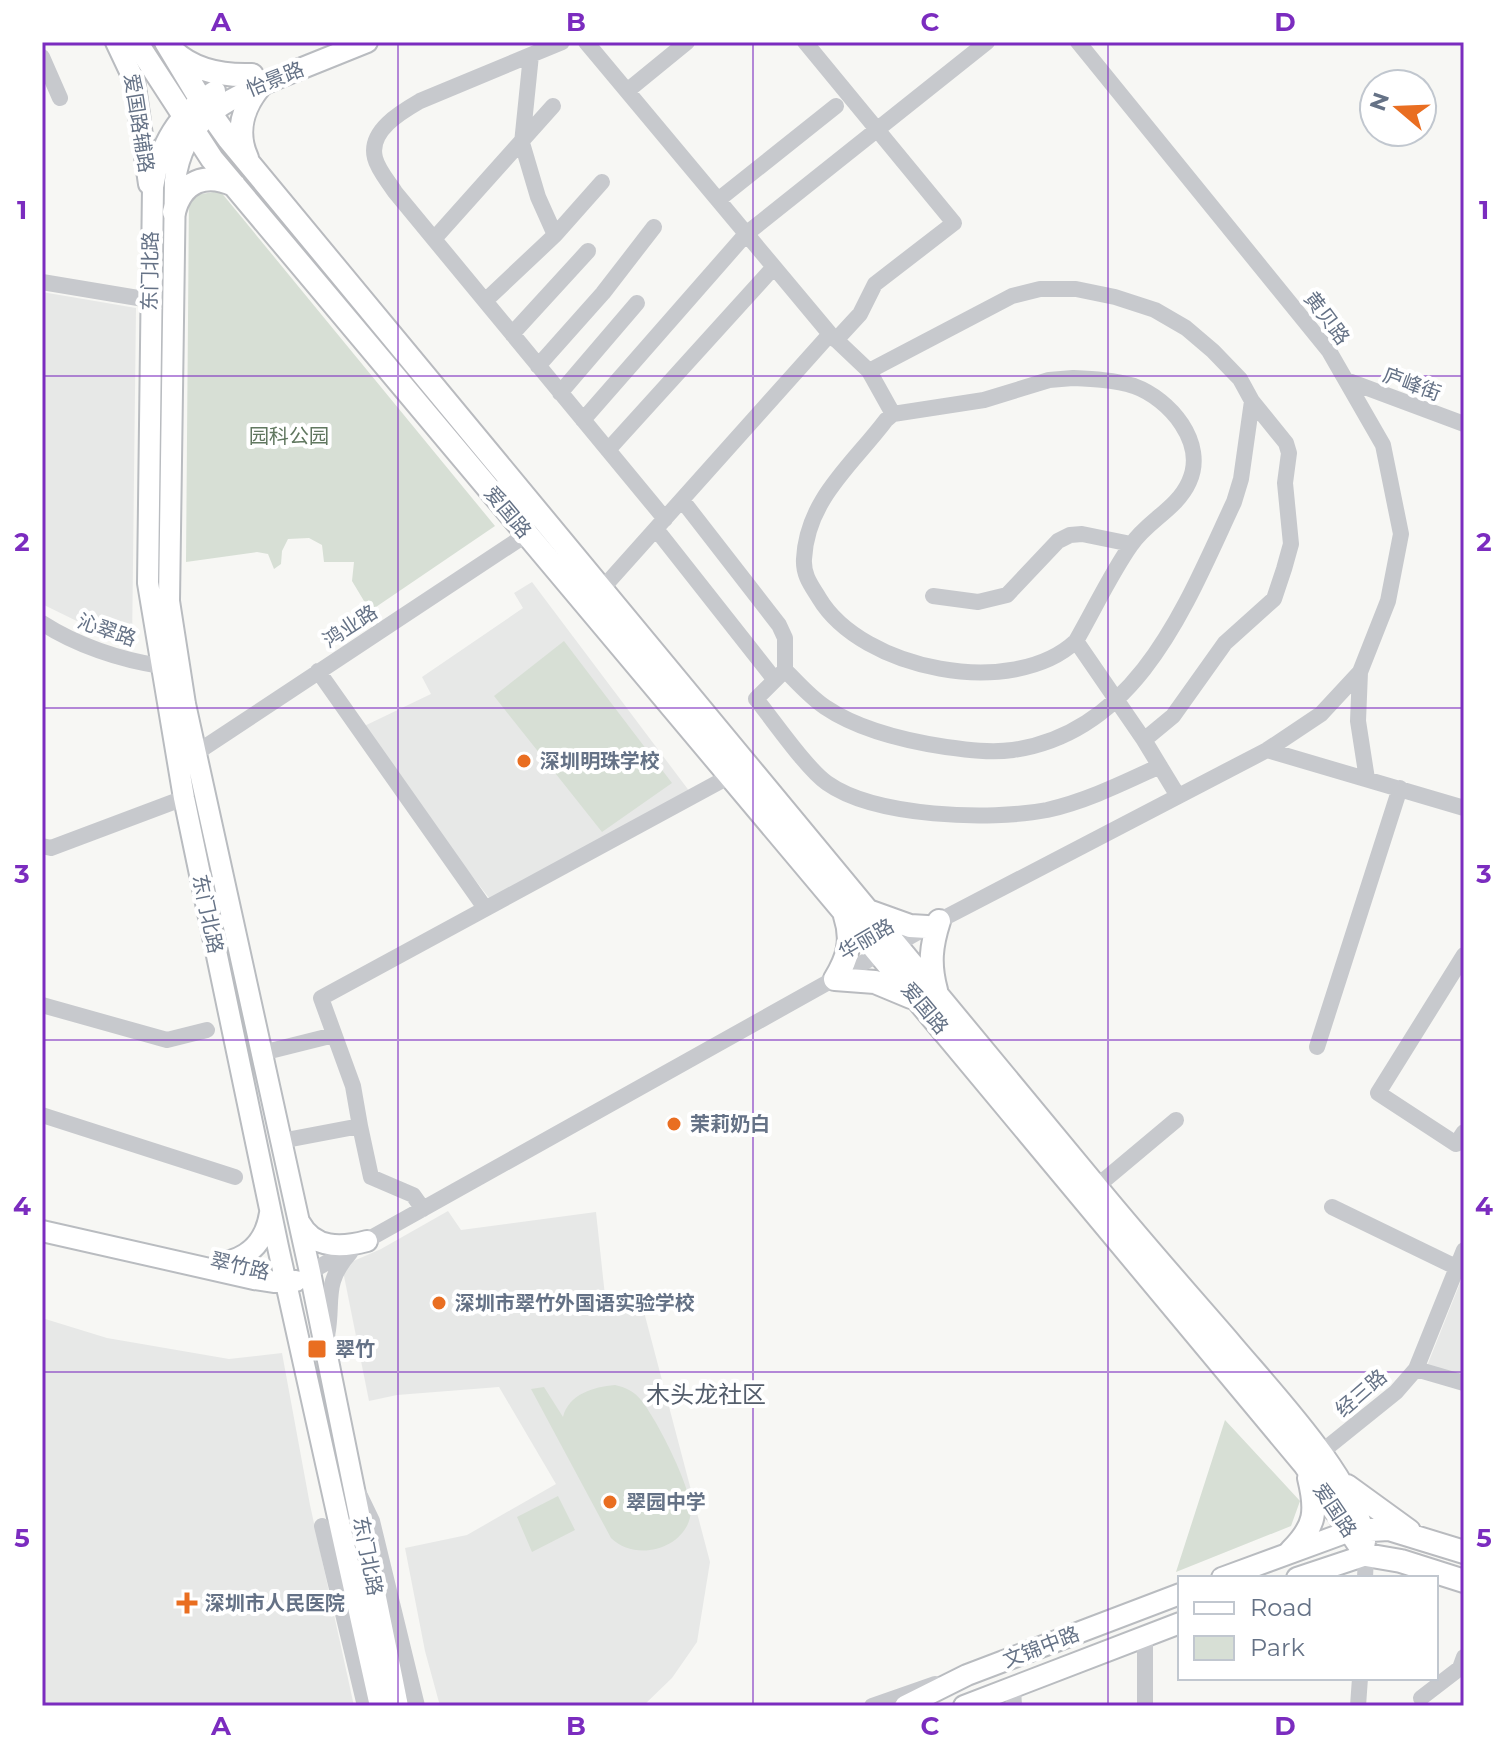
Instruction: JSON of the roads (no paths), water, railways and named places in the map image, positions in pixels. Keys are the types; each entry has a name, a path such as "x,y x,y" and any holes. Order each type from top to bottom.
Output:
{"highway":[{"name":"爱国路","path":"136,42 188,123 234,185 843,911 887,949 928,998 1312,1460 1357,1530"},
{"path":"166,43 177,55 201,68 256,80 241,124 243,149 249,163"},
{"name":"爱国路","path":"166,43 206,106 249,163 867,911 887,949"},
{"path":"163,210 196,181 214,179 234,185"},
{"path":"843,911 850,938 848,954 835,979 875,982 928,998 933,924 910,926 867,911"},
{"name":"爱国路","path":"928,998 1096,1187 1294,1419 1312,1460 1337,1478 1366,1555"},
{"path":"1291,1551 1301,1541 1313,1519 1312,1460"},
{"path":"1337,1478 1417,1537"},
{"path":"1357,1530 1389,1529 1464,1552"},
{"path":"1366,1555 1401,1561 1464,1581"}],"main road":[{"name":"爱国路辅路","path":"116,42 134,80 163,210"},
{"name":"怡景路","path":"256,80 333,42"},
{"name":"怡景路","path":"188,123 216,91 367,42"},
{"name":"东门北路","path":"188,123 168,135 159,159 163,210 169,601 185,704 310,1272 398,1706"},
{"name":"东门北路","path":"163,210 150,300 148,583 184,798 270,1209 380,1706"},
{"path":"225,1262 237,1260 255,1247 267,1227 270,1209"},
{"path":"298,1218 305,1231 326,1244 362,1243"},
{"name":"翠竹路","path":"42,1220 225,1262 286,1280"},
{"name":"翠竹路","path":"42,1231 254,1279 295,1281 310,1272"},
{"path":"1227,1576 1357,1530"},
{"path":"1303,1576 1366,1555"},
{"name":"文锦中路","path":"905,1706 967,1675 1178,1595"},
{"path":"381,1622 399,1653 410,1706"},
{"name":"文锦中路","path":"964,1706 1014,1697 1178,1624"}],"street":[{"path":"562,42 420,101 383,129 377,140 375,157 381,171 434,239 608,450 723,615 761,659 840,717 926,744 976,751 1012,750 1045,742 1091,720 1118,701 1145,670 1171,629 1234,502 1241,479 1252,401"},
{"path":"586,42 833,337 869,371 893,414"},
{"path":"627,91 687,42"},
{"path":"601,590 833,337 860,314 875,284 954,223 805,42"},
{"path":"583,420 746,234 987,42"},
{"name":"黄贝路","path":"1078,42 1320,339 1383,445 1401,534 1388,601 1360,672 1358,721 1367,779"},
{"path":"531,55 522,143 538,197 555,235"},
{"path":"42,57 60,98"},
{"path":"434,239 553,106"},
{"path":"718,200 836,106"},
{"path":"485,301 555,235 602,182"},
{"path":"538,366 603,293 654,227"},
{"path":"512,334 588,251"},
{"path":"608,450 774,267"},
{"path":"42,282 150,300"},
{"path":"869,371 1012,296 1040,289 1076,289 1155,310 1186,328 1240,379 1252,401 1286,443 1289,453 1285,483 1291,544 1274,599 1225,643 1173,716 1144,740"},
{"path":"560,393 637,303"},
{"path":"1073,378 1111,381 1146,392 1168,408 1192,443 1190,480 1181,497 1131,544 1076,641 1066,651 1002,672 967,673 930,668 869,644 842,626 823,604 806,576 804,561 807,537 818,504 829,487 893,414 984,400 1049,380 1073,378"},
{"name":"庐峰街","path":"1346,380 1464,424"},
{"path":"682,500 779,625 785,638 780,675 756,699 823,780 838,790 884,805 938,814 994,815 1046,810 1094,796 1160,766"},
{"name":"鸿业路","path":"196,753 527,534"},
{"path":"933,596 978,602 1007,595 1058,541 1070,535 1082,534 1131,544"},
{"name":"沁翠路","path":"42,623 65,637 141,664 161,666"},
{"path":"1076,641 1178,796"},
{"path":"318,671 485,908"},
{"name":"黄贝路","path":"1267,750 1321,714 1360,672"},
{"path":"1267,750 1464,808"},
{"name":"华丽路","path":"310,1272 887,949 1267,750"},
{"path":"423,1209 413,1195 371,1177 353,1086 321,998 730,776"},
{"path":"1317,1047 1400,788"},
{"path":"42,846 51,848 184,798"},
{"path":"1461,1140 1378,1093 1464,955"},
{"path":"42,1005 167,1040 207,1030"},
{"path":"262,1053 334,1035"},
{"path":"42,1115 235,1177"},
{"path":"1096,1187 1176,1120"},
{"path":"281,1141 360,1126"},
{"path":"1332,1207 1460,1269"},
{"path":"325,1346 333,1279 362,1243"},
{"name":"经三路","path":"1312,1460 1396,1392 1416,1369 1460,1269 1464,1250"},
{"path":"1416,1369 1464,1383"},
{"path":"352,1479 372,1521 417,1706"},
{"path":"322,1526 365,1706"},
{"path":"1365,1576 1366,1555"},
{"path":"1145,1637 1145,1706"},
{"path":"1421,1698 1463,1665"},
{"path":"872,1706 908,1691 967,1675"},
{"path":"1358,1706 1360,1680"}],"place":[{"name":"深圳明珠学校","path":"524,761"},
{"name":"茉莉奶白","path":"674,1124"},
{"name":"深圳市翠竹外国语实验学校","path":"439,1303"},
{"name":"翠竹","path":"317,1349"},
{"name":"翠园中学","path":"610,1502"},
{"name":"深圳市人民医院","path":"187,1603"}],"district":[{"name":"木头龙社区","path":"706,1394"}],"park label":[{"name":"园科公园","path":"289,436"}]}
